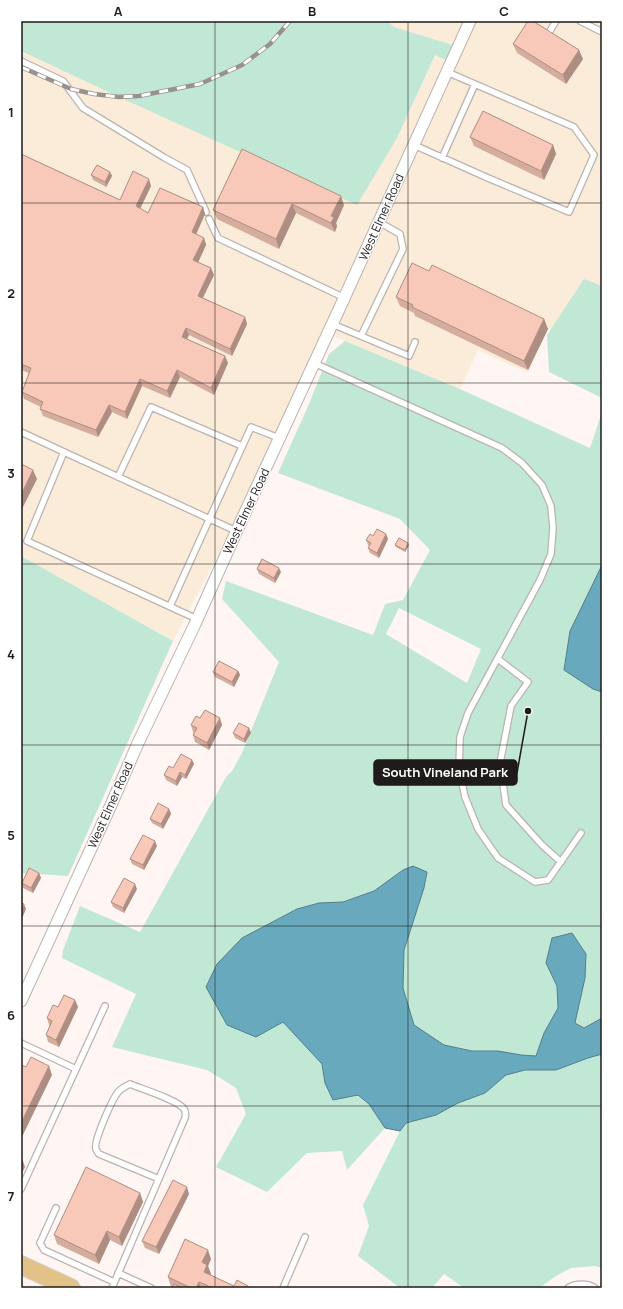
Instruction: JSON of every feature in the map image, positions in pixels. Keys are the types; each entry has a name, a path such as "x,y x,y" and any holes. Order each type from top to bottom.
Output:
{"main road":[{"path":"21,1265 63,1286"}],"street":[{"name":"West Elmer Road","path":"21,1001 138,743 345,298 470,21"}],"lane":[{"path":"550,31 556,21"},
{"path":"580,21 602,32"},
{"path":"21,61 63,81 83,108 187,170 206,212"},
{"path":"414,145 569,212 594,155 574,127 447,72"},
{"path":"442,158 475,84"},
{"path":"209,219 218,238 345,298"},
{"path":"361,336 403,249 400,234 379,222"},
{"path":"332,324 409,356 415,342"},
{"path":"314,363 502,448 522,463 542,485 551,506 553,528 551,554 540,580 468,713 460,737 459,769 465,797 478,829 498,858 535,882 548,880 581,833"},
{"path":"118,477 151,407 242,446"},
{"path":"170,606 251,427 279,438"},
{"path":"21,432 236,531"},
{"path":"64,452 27,541 197,619"},
{"path":"498,658 528,682 511,706 500,763 506,805 542,845 560,862"},
{"path":"21,1189 105,1006"},
{"path":"21,1043 76,1069"},
{"path":"112,1288 114,1282 159,1179 185,1118 186,1112 175,1102 130,1084 124,1086 113,1100 96,1141 96,1149 99,1154 159,1179"},
{"path":"56,1208 40,1243 44,1250 114,1282"},
{"path":"283,1288 304,1237"},
{"path":"118,1273 151,1288"},
{"path":"568,1288 579,1285 591,1285 595,1288"}],"shaded area":[{"path":"387,21 602,21 602,313 547,330 528,373 478,350 460,389 326,333 264,467 173,641 21,556 21,51 119,97 397,138 435,55 458,47 394,27"}],"green space":[{"path":"21,21 387,21 394,27 459,47 452,63 435,55 397,138 357,205 21,51"},
{"path":"584,279 602,286 602,398 549,372 547,335"},
{"path":"345,341 460,389 590,448 602,412 602,1018 584,1028 575,1023 585,978 546,963 557,985 558,1008 544,1033 536,1057 498,1051 472,1051 444,1045 414,1025 403,988 404,950 424,888 403,870 374,891 343,902 319,903 297,909 242,938 256,1037 283,1022 322,1064 325,1083 358,1095 369,1104 385,1128 347,1170 342,1151 307,1153 267,1192 216,1167 246,1114 236,1088 207,1070 112,1047 136,994 62,958 63,950 80,906 140,932 226,777 232,771 242,753 279,662 222,599 226,581 373,635 385,604 403,600 430,550 400,519 278,473 309,404 329,354","holes":["399,608 481,649 467,683 386,634"]},
{"path":"21,556 173,641 68,876 21,873"},
{"path":"602,1054 602,1268 595,1266 571,1268 539,1288 464,1288 444,1274 432,1288 400,1288 358,1256 369,1226 363,1205 400,1131 406,1123 436,1114 458,1103 485,1093 506,1075 525,1070 556,1070"}],"water":[{"path":"602,565 602,692 593,689 564,670 570,631"},
{"path":"413,866 427,872 424,888 404,950 403,988 414,1025 444,1045 472,1051 498,1051 536,1056 544,1033 558,1008 557,986 546,963 552,938 572,933 586,954 585,978 575,1023 584,1028 602,1018 602,1054 556,1070 525,1070 506,1075 485,1093 458,1103 436,1115 406,1123 400,1131 385,1128 369,1104 358,1095 333,1100 325,1083 322,1064 283,1022 256,1037 227,1025 206,987 217,964 242,938 297,909 319,903 343,902 374,891 403,870"}],"building":[{"path":"528,21 533,21 579,50 563,75 513,44"},
{"path":"483,111 553,145 541,171 470,137"},
{"path":"242,149 341,196 331,216 334,217 331,223 292,204 276,239 213,210"},
{"path":"21,154 120,200 133,171 149,179 136,206 148,213 160,188 203,207 192,232 204,238 193,260 211,268 198,296 245,317 230,349 186,328 182,337 225,356 211,388 177,370 167,391 140,379 125,412 109,405 96,430 40,409 43,402 22,392 31,368 21,364"},
{"path":"97,165 110,172 105,182 91,175"},
{"path":"412,263 429,271 432,265 544,319 524,361 412,307 413,305 396,297"},
{"path":"21,464 33,470 21,495"},
{"path":"377,529 386,534 377,553 368,548 371,543 366,540 370,534 373,536"},
{"path":"399,538 408,543 405,550 395,545"},
{"path":"262,559 279,568 274,578 257,569"},
{"path":"219,661 238,671 232,682 213,672"},
{"path":"205,710 220,718 207,743 193,735 197,728 191,725 196,716 200,718"},
{"path":"239,723 249,728 244,739 233,733"},
{"path":"181,754 192,760 185,775 180,772 176,781 164,775 169,766 173,768"},
{"path":"158,803 169,809 161,824 150,819"},
{"path":"143,835 155,841 143,865 130,859"},
{"path":"29,868 39,873 31,888 22,883"},
{"path":"124,878 135,884 123,908 111,902"},
{"path":"21,903 24,904 21,912"},
{"path":"64,995 75,1000 56,1040 46,1035 52,1021 47,1018 53,1005 58,1007"},
{"path":"31,1057 49,1066 21,1123 21,1065 26,1067"},
{"path":"86,1167 140,1193 119,1237 107,1231 95,1255 54,1235"},
{"path":"173,1180 187,1187 156,1247 142,1241"},
{"path":"185,1239 208,1250 202,1262 207,1265 204,1272 234,1286 237,1280 248,1286 248,1288 213,1288 199,1282 196,1288 191,1288 168,1277"},
{"path":"174,1284 182,1288 172,1288"}],"railway":[{"path":"21,67 71,89 119,97 139,96 200,84 242,65 270,44 290,21"}],"place":[{"name":"South Vineland Park","path":"528,711"}]}
